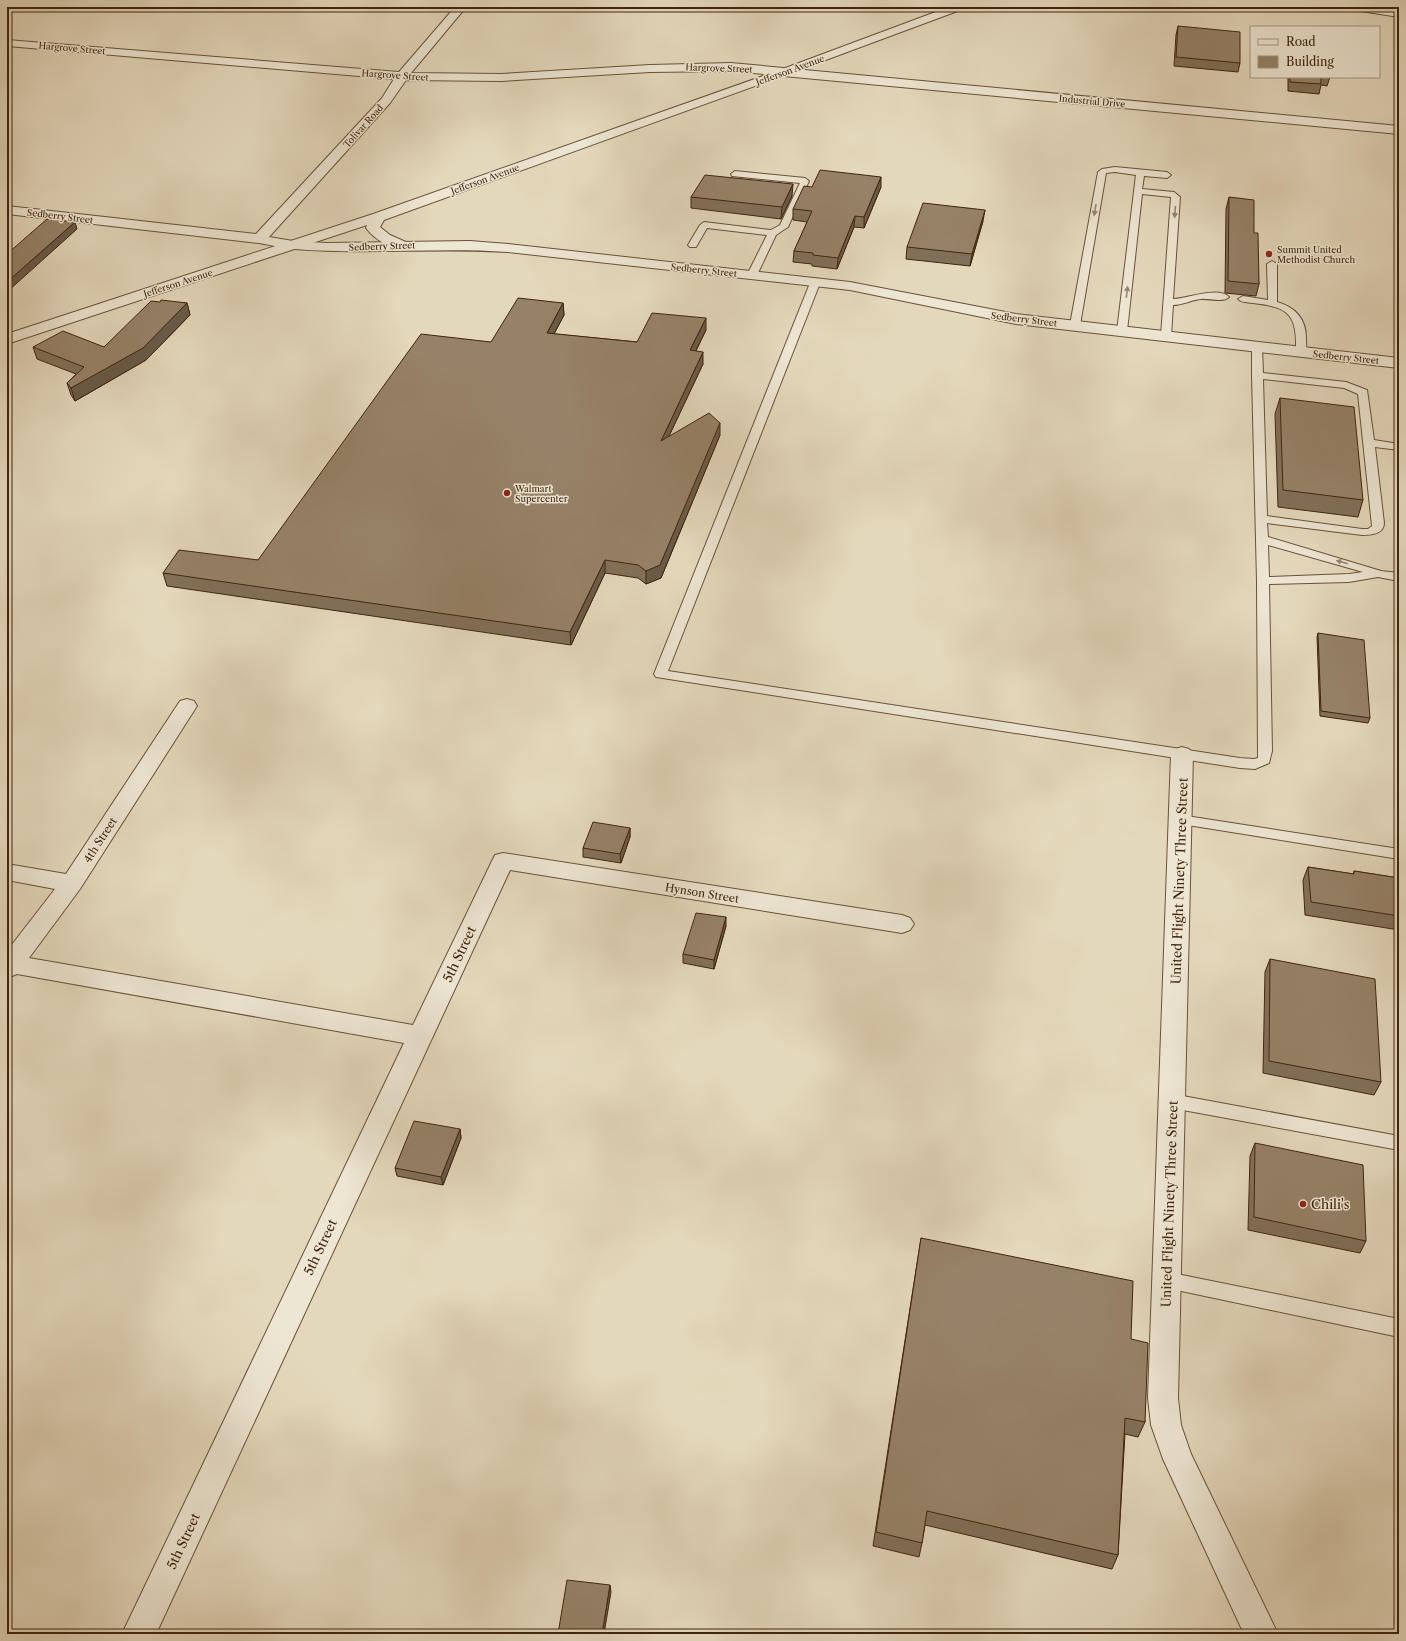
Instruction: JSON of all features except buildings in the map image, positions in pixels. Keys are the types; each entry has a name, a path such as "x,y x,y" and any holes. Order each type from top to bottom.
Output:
{"street":[{"name":"Tolivar Road","path":"259,240 386,100 402,76 461,7"},
{"name":"Jefferson Avenue","path":"7,340 378,217 784,72 958,7"},
{"name":"Hargrove Street","path":"7,43 402,76 513,77 679,66 731,67 784,72"},
{"path":"7,55 22,44"},
{"name":"Industrial Drive","path":"784,72 1399,130"},
{"name":"Sedberry Street","path":"7,210 259,240 293,246 356,248 444,245 489,246 815,282 867,289 989,314 1399,363"},
{"path":"378,217 373,228 385,238 403,246"},
{"name":"4th Street","path":"9,967 72,883 187,706"},
{"name":"United Flight Ninety Three Street","path":"1182,754 1163,1398 1166,1425 1178,1459 1261,1634"},
{"name":"Hynson Street","path":"503,861 902,924"},
{"name":"5th Street","path":"139,1634 503,861"},
{"path":"7,872 72,883"},
{"path":"9,967 420,1036"}],"lane":[{"path":"1348,7 1399,15"},
{"path":"1075,325 1102,172 1105,170 1110,170 1167,175"},
{"path":"1122,331 1140,173"},
{"path":"693,245 704,225 772,233 784,227 805,181 735,174"},
{"path":"1139,191 1169,194 1176,197 1166,336"},
{"path":"752,276 772,233"},
{"path":"1271,303 1274,300 1272,264"},
{"path":"815,282 660,674 1240,763 1254,764 1264,760 1266,751 1257,347"},
{"path":"1168,302 1179,302 1201,296 1224,297"},
{"path":"1243,299 1271,303 1287,310 1299,323 1301,352"},
{"path":"1257,375 1346,385 1363,392 1378,528 1371,532 1362,532 1261,519"},
{"path":"1369,443 1399,447"},
{"path":"1261,539 1353,565 1379,574 1399,577"},
{"path":"1263,582 1349,578 1379,574"},
{"path":"1180,820 1399,854"},
{"path":"1172,1101 1399,1143"},
{"path":"1166,1280 1399,1328"}],"place":[{"name":"Summit United Methodist Church","path":"1269,254"},
{"name":"Walmart Supercenter","path":"507,493"},
{"name":"Chili's","path":"1303,1204"}]}
